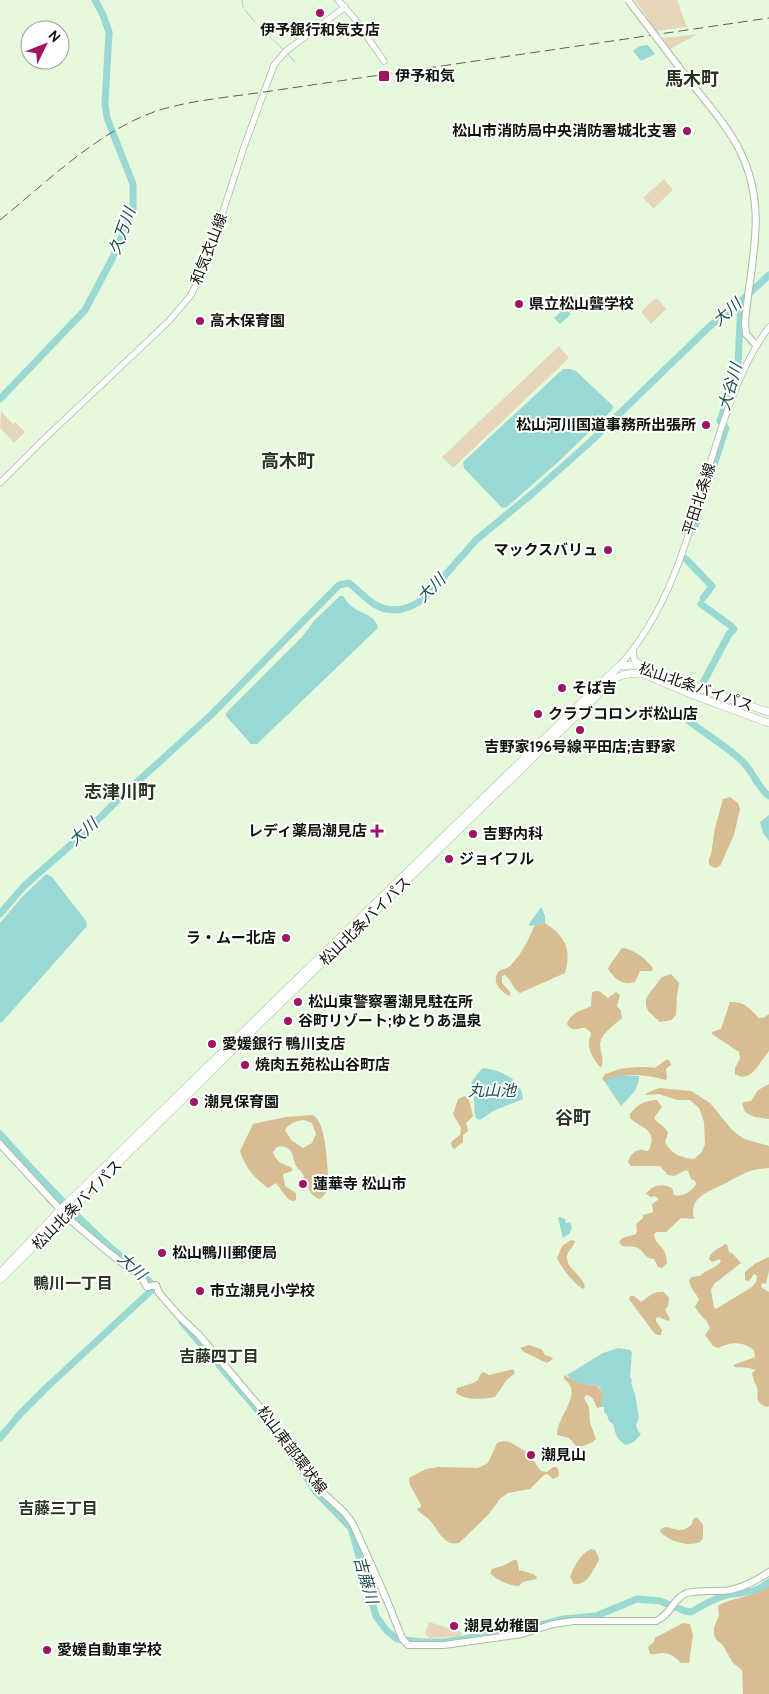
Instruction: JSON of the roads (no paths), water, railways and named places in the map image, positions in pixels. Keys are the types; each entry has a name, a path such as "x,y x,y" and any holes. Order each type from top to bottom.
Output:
{"highway":[{"path":"615,678 619,666 642,670"},
{"name":"松山北条バイパス","path":"1,1278 75,1200 619,666"},
{"name":"松山北条バイパス","path":"75,1200 615,678 642,670 769,712"},
{"name":"松山北条バイパス","path":"642,670 693,695 769,723"}],"main road":[{"path":"338,0 384,61"},
{"path":"628,0 739,149 753,186 756,197 756,227 746,308 746,334 756,345"},
{"name":"和気衣山線","path":"0,483 169,321 191,295 206,264 244,147 274,65 286,51 345,7"},
{"name":"平田北条線","path":"619,666 634,650 647,630 670,587 721,428 742,371 756,345 769,327"},
{"path":"634,650 634,659 642,670"},
{"name":"松山東部環状線","path":"0,1144 63,1213 151,1286 156,1285 160,1293 180,1317 199,1335 280,1431 321,1491 349,1519 404,1640 411,1646 444,1645 522,1634 553,1624 574,1621 652,1621 664,1617 682,1596 688,1593 735,1589 758,1580 769,1572"}],"water":[{"path":"648,45 655,54 641,61 633,51 640,46"},
{"path":"565,308 571,314 560,324 554,318"},
{"path":"563,369 576,371 613,406 612,410 557,463 507,507 502,508 464,468 463,462"},
{"path":"340,596 343,596 352,607 375,620 378,628 257,744 251,744 226,716 226,713"},
{"path":"769,815 769,841 763,833 760,822"},
{"path":"46,874 52,877 86,921 87,926 0,1023 0,923 22,897"},
{"path":"541,907 545,916 545,923 530,926 529,924"},
{"name":"丸山池","path":"483,1068 503,1073 509,1077 519,1086 523,1099 493,1111 480,1120 476,1118 474,1099 470,1093 470,1086"},
{"path":"623,1075 639,1076 636,1089 621,1106 605,1082 612,1077"},
{"path":"558,1218 565,1219 566,1223 570,1222 572,1228 569,1234 563,1238"},
{"path":"618,1348 632,1352 630,1377 639,1418 636,1425 641,1434 634,1442 626,1445 617,1437 614,1425 609,1421 604,1412 604,1407 601,1407 601,1400 604,1398 600,1388 595,1384 580,1383 567,1375 603,1353"}],"waterway":[{"name":"久万川","path":"0,399 85,310 112,259 133,210 133,184 107,118 105,104 109,32 95,0"},
{"path":"242,0 243,7"},
{"path":"245,10 255,22"},
{"path":"258,26 283,49"},
{"path":"287,53 295,62"},
{"name":"大川","path":"0,914 24,886 81,836 212,714 339,585 349,583 374,604 387,609 407,608 425,598 476,540 588,444 709,327 769,275"},
{"name":"大谷川","path":"703,498 726,428 720,421 738,364 741,301"},
{"name":"大谷川","path":"694,529 698,517"},
{"name":"大谷川","path":"686,559 710,584"},
{"name":"大谷川","path":"703,598 712,586"},
{"name":"大谷川","path":"701,604 731,626"},
{"name":"大谷川","path":"704,681 729,634 734,629"},
{"name":"大谷川","path":"688,720 743,762 769,796"},
{"name":"大川","path":"0,1134 67,1206 110,1247 139,1271 155,1289"},
{"name":"大川","path":"0,1438 46,1388 154,1288"},
{"name":"吉藤川","path":"182,1322 255,1407 284,1444 317,1493 351,1528 376,1616 386,1630 397,1639 444,1642 522,1630 563,1619 596,1616 637,1599 660,1601 691,1612 719,1598 730,1594 752,1591 769,1582"}],"railway":[{"path":"0,220 57,172 97,142 140,117 163,109 213,99 769,18"}],"place":[{"name":"伊予銀行和気支店","path":"320,13"},
{"name":"伊予和気","path":"384,76"},
{"name":"松山市消防局中央消防署城北支署","path":"687,131"},
{"name":"県立松山聾学校","path":"519,304"},
{"name":"高木保育園","path":"200,321"},
{"name":"松山河川国道事務所出張所","path":"706,425"},
{"name":"マックスバリュ","path":"608,550"},
{"name":"そば吉","path":"562,688"},
{"name":"クラブコロンボ松山店","path":"538,714"},
{"name":"吉野家196号線平田店;吉野家","path":"580,730"},
{"name":"レディ薬局潮見店","path":"377,831"},
{"name":"吉野内科","path":"473,834"},
{"name":"ジョイフル","path":"449,859"},
{"name":"ラ・ムー北店","path":"286,938"},
{"name":"松山東警察署潮見駐在所","path":"298,1002"},
{"name":"谷町リゾート;ゆとりあ温泉","path":"288,1021"},
{"name":"愛媛銀行 鴨川支店","path":"212,1044"},
{"name":"焼肉五苑松山谷町店","path":"245,1065"},
{"name":"潮見保育園","path":"194,1102"},
{"name":"蓮華寺 松山市","path":"303,1184"},
{"name":"松山鴨川郵便局","path":"162,1253"},
{"name":"市立潮見小学校","path":"200,1291"},
{"name":"潮見山","path":"531,1455"},
{"name":"潮見幼稚園","path":"454,1626"},
{"name":"愛媛自動車学校","path":"47,1650"}],"district":[{"name":"馬木町","path":"692,79"},
{"name":"高木町","path":"288,461"},
{"name":"志津川町","path":"120,792"},
{"name":"谷町","path":"573,1118"},
{"name":"鴨川一丁目","path":"73,1283"},
{"name":"吉藤四丁目","path":"219,1356"},
{"name":"吉藤三丁目","path":"58,1508"}]}
